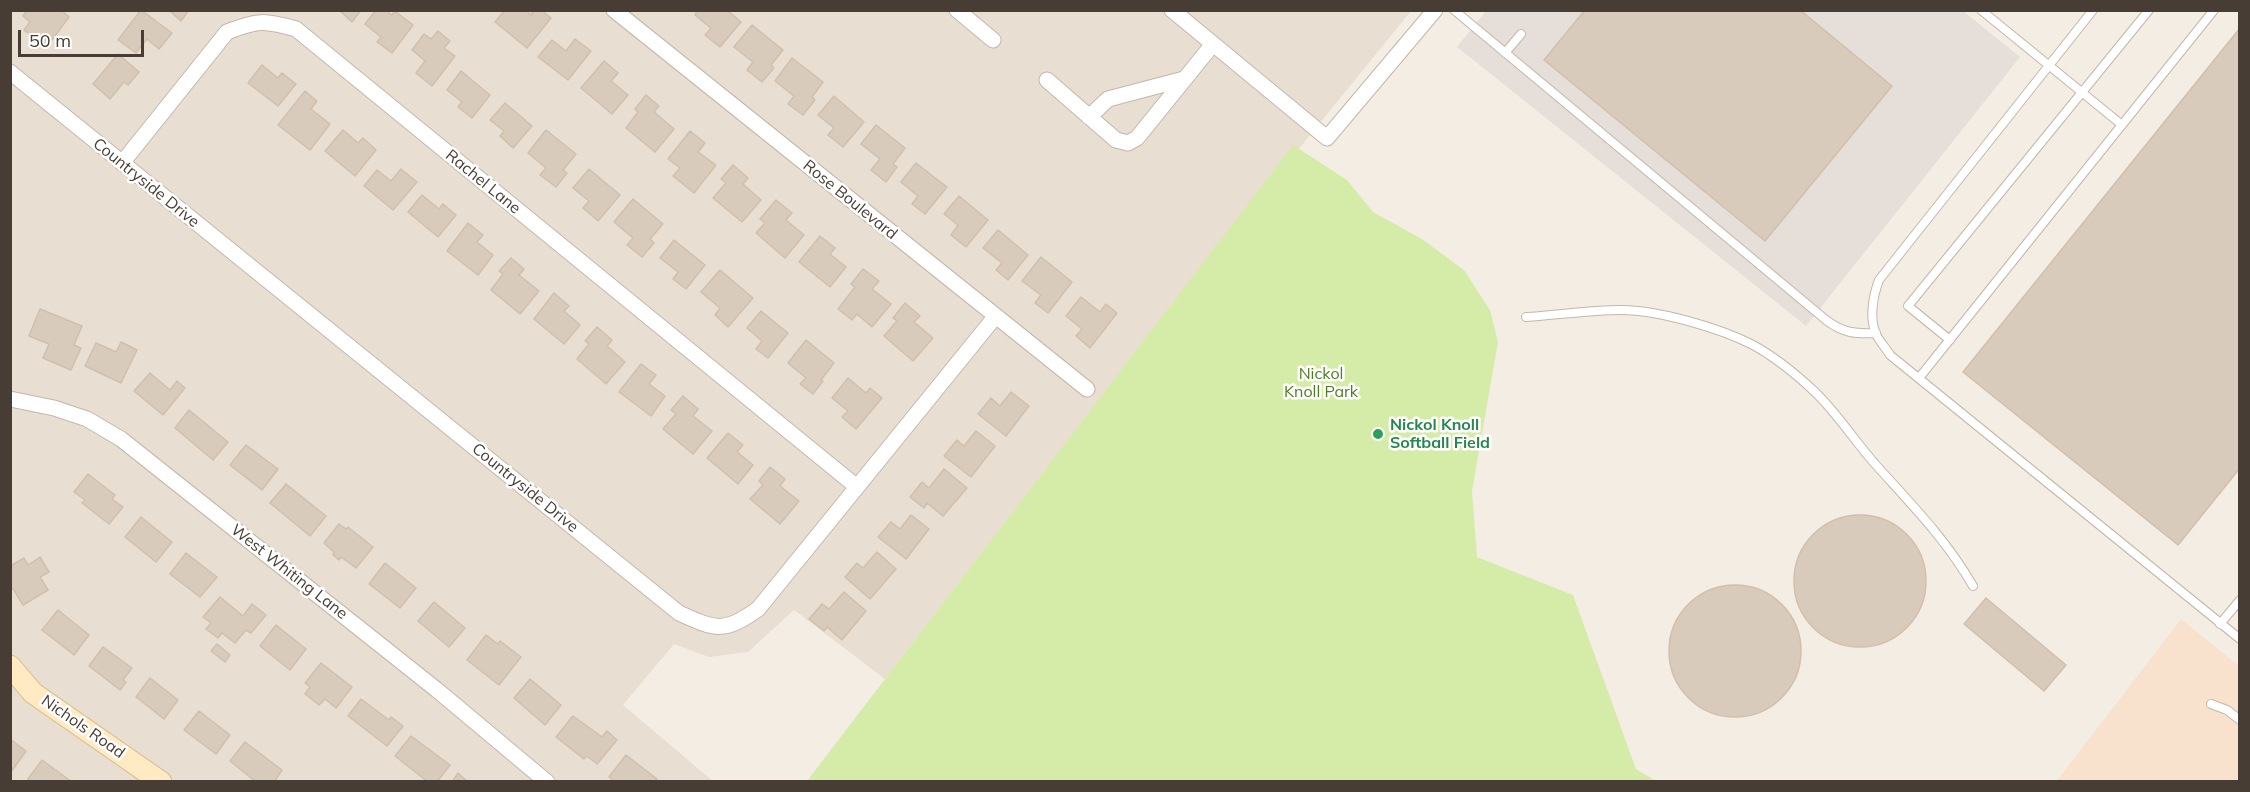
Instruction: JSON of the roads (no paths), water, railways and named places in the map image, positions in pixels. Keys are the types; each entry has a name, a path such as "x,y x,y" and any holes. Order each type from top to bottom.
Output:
{"street":[{"name":"Rose Boulevard","path":"614,10 995,317 1087,388"},
{"path":"957,10 993,40"},
{"path":"1172,10 1327,138 1435,10"},
{"name":"Rachel Lane","path":"122,163 226,32 249,23 269,22 296,29 857,487"},
{"path":"1047,80 1116,140 1128,142 1137,138 1213,44"},
{"name":"Countryside Drive","path":"10,72 679,613 709,627 737,624 758,609 995,317"},
{"path":"1089,117 1108,99 1184,79"},
{"name":"West Whiting Lane","path":"10,399 54,408 87,419 121,439 428,682 548,782"},
{"name":"Nichols Road","path":"10,666 33,693 161,782"}],"lane":[{"path":"1454,10 1837,329 1853,334 1876,333"},
{"path":"1981,10 2122,125"},
{"path":"2093,10 1879,280 1874,293 1873,311 1876,333 1890,355 2240,639"},
{"path":"1950,340 1908,306 2149,10"},
{"path":"1919,378 2214,10"},
{"path":"1505,53 1521,34"},
{"path":"1526,317 1614,310 1634,311 1682,320 1752,345 1815,392 1845,425 1875,464 1918,510 1947,547 1972,586"},
{"path":"2220,624 2240,600"},
{"path":"2211,704 2227,710 2240,720"}],"place":[{"name":"Nickol Knoll Softball Field","path":"1378,434"}],"park label":[{"name":"Nickol Knoll Park","path":"1321,383"}]}
